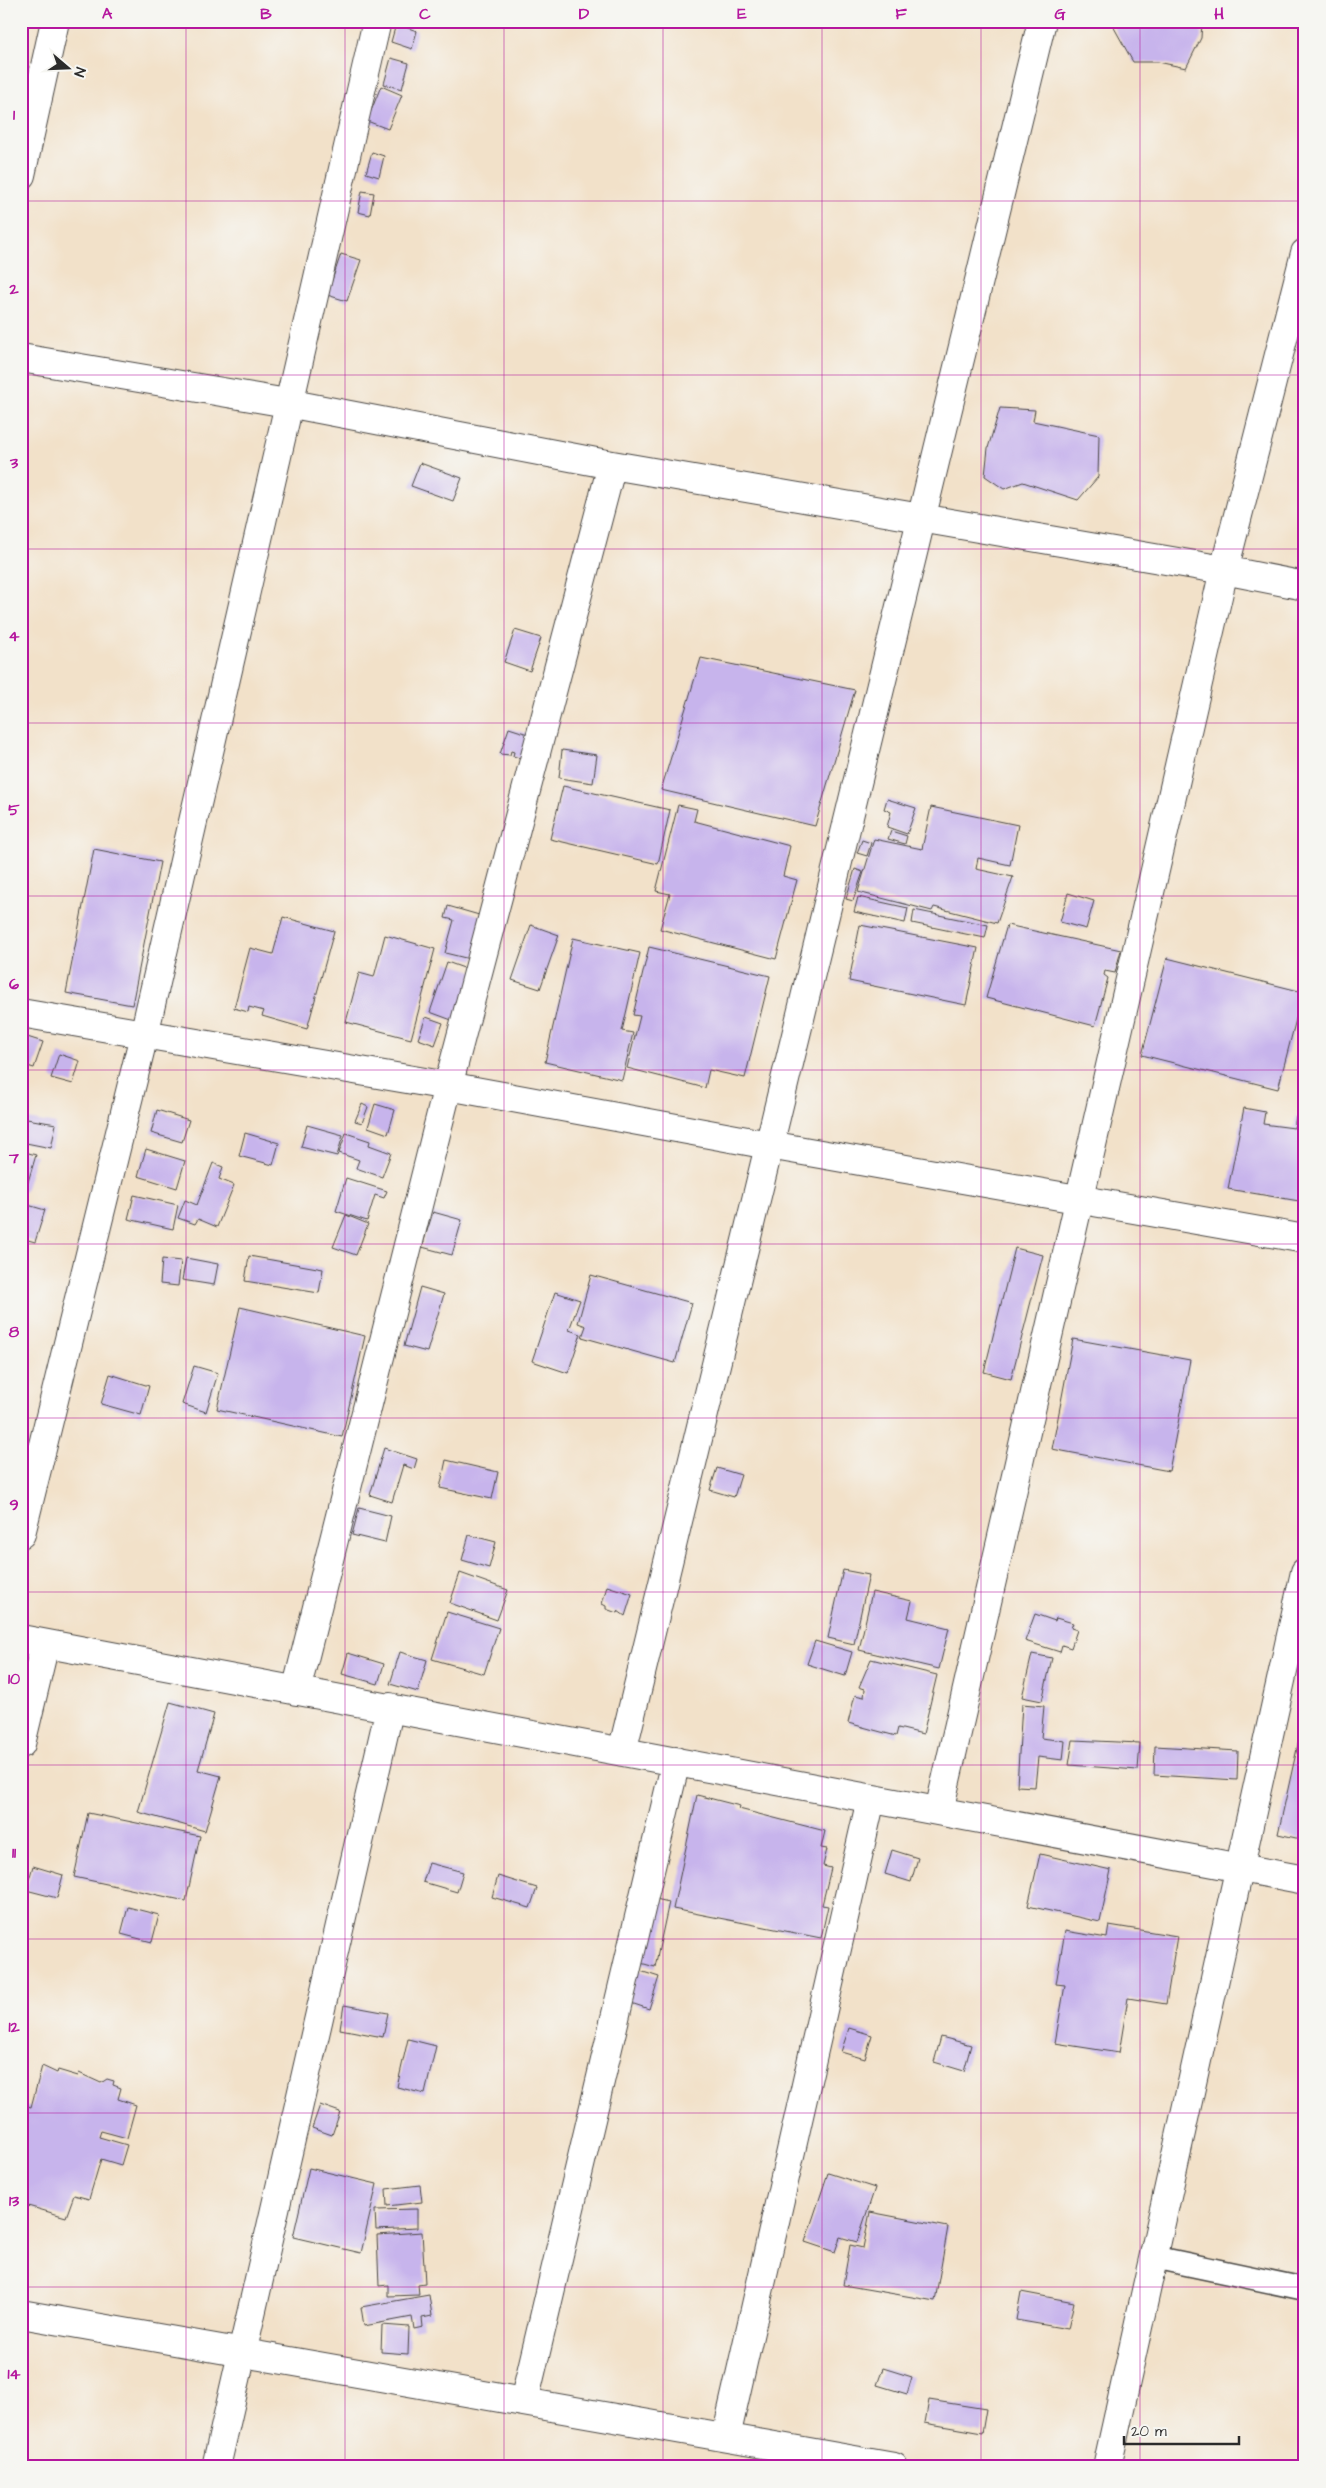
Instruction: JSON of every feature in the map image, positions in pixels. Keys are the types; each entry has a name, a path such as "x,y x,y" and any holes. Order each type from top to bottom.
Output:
{"street":[{"path":"21,175 55,21"},
{"path":"21,1534 144,1035 287,404 377,21"},
{"path":"622,1752 1042,21"},
{"path":"939,1812 1224,570 1305,253"},
{"path":"21,358 287,404 612,465 1224,570 1305,586"},
{"path":"296,1691 448,1086 612,465"},
{"path":"21,1013 448,1086 769,1145 1305,1239"},
{"path":"1107,2467 1305,1572"},
{"path":"21,1744 33,1641 1305,1880"},
{"path":"216,2467 390,1707"},
{"path":"524,2402 676,1761"},
{"path":"726,2438 871,1799"},
{"path":"21,2314 726,2438 802,2459 894,2467"}],"lane":[{"path":"1153,2257 1305,2289"}],"building":[{"path":"1113,21 1202,21 1201,38 1186,68 1158,62 1133,62 1112,24"},
{"path":"396,24 417,31 412,49 391,42"},
{"path":"391,58 409,63 402,89 384,84"},
{"path":"381,86 402,95 388,129 367,121"},
{"path":"372,152 384,156 379,177 366,173"},
{"path":"362,191 374,193 370,215 358,212"},
{"path":"341,254 361,260 347,301 327,295"},
{"path":"1000,408 1035,410 1033,421 1099,435 1098,477 1078,500 1023,482 1004,489 985,476 988,448"},
{"path":"420,463 462,478 453,501 411,486"},
{"path":"515,630 541,638 530,671 504,662"},
{"path":"701,658 855,690 815,826 661,790"},
{"path":"509,728 531,735 523,759 513,756 514,752 511,751 510,755 500,754"},
{"path":"562,750 597,755 593,783 559,778"},
{"path":"563,786 670,810 658,864 550,839"},
{"path":"887,799 916,808 907,834 887,827 891,812 884,809"},
{"path":"678,805 697,809 694,821 790,846 783,876 797,880 776,959 660,929 670,894 656,891"},
{"path":"931,807 1018,825 1010,865 978,858 976,869 1013,877 997,923 934,907 932,911 858,892 874,839 922,849"},
{"path":"891,831 907,836 905,844 888,839"},
{"path":"862,840 871,843 867,856 857,853"},
{"path":"94,849 160,862 132,1005 66,993"},
{"path":"855,869 863,872 853,901 846,899"},
{"path":"1068,893 1094,901 1086,929 1060,922"},
{"path":"858,897 908,908 905,923 854,912"},
{"path":"448,906 486,917 474,960 445,953 454,920 445,918"},
{"path":"914,910 988,925 985,938 912,923"},
{"path":"283,917 334,931 307,1029 262,1016 264,1011 249,1007 248,1012 234,1008 250,948 273,954"},
{"path":"531,925 559,935 540,989 512,980"},
{"path":"860,925 978,948 966,1005 849,981"},
{"path":"1007,925 1121,950 1115,973 1105,971 1104,975 1108,978 1095,1026 986,998"},
{"path":"385,935 435,949 411,1039 346,1022 359,973 374,977"},
{"path":"573,938 640,953 622,1031 633,1033 622,1080 545,1062"},
{"path":"649,947 770,976 745,1078 709,1070 705,1088 627,1068 640,1016 633,1015"},
{"path":"1167,958 1303,992 1278,1089 1142,1055"},
{"path":"447,962 475,972 457,1022 430,1012"},
{"path":"426,1017 443,1023 435,1045 418,1039"},
{"path":"21,1035 43,1042 34,1068 21,1064"},
{"path":"59,1054 80,1061 73,1084 51,1078"},
{"path":"362,1104 368,1107 362,1123 355,1121"},
{"path":"375,1104 395,1110 388,1134 368,1127"},
{"path":"1244,1108 1265,1112 1263,1124 1294,1128 1296,1116 1305,1118 1305,1202 1228,1189"},
{"path":"157,1110 189,1120 182,1142 151,1133"},
{"path":"21,1118 56,1124 51,1148 21,1142"},
{"path":"307,1125 343,1135 337,1156 301,1147"},
{"path":"245,1133 279,1143 273,1165 239,1156"},
{"path":"346,1133 370,1141 369,1145 391,1153 382,1177 356,1168 359,1160 339,1153"},
{"path":"146,1149 185,1161 177,1188 138,1176"},
{"path":"21,1151 36,1155 25,1192 21,1191"},
{"path":"213,1163 223,1167 219,1179 234,1185 217,1227 198,1219 195,1224 178,1218 185,1200 197,1205"},
{"path":"346,1178 387,1191 384,1198 375,1195 367,1221 336,1211"},
{"path":"134,1195 178,1205 173,1229 128,1219"},
{"path":"21,1203 45,1210 35,1242 21,1238"},
{"path":"433,1212 462,1220 452,1255 422,1247"},
{"path":"346,1215 368,1224 356,1255 333,1247"},
{"path":"1015,1248 1043,1255 1011,1379 984,1372"},
{"path":"249,1256 323,1269 319,1293 245,1281"},
{"path":"186,1258 218,1264 214,1285 182,1280"},
{"path":"162,1259 181,1261 178,1286 160,1284"},
{"path":"591,1275 692,1303 675,1363 582,1337 586,1326 578,1323"},
{"path":"420,1287 444,1294 427,1352 404,1346"},
{"path":"555,1292 580,1300 569,1330 581,1334 568,1373 532,1361"},
{"path":"240,1307 365,1336 342,1437 217,1409"},
{"path":"1073,1339 1190,1360 1169,1471 1052,1449"},
{"path":"194,1366 218,1373 206,1412 182,1404"},
{"path":"110,1374 149,1386 141,1415 101,1404"},
{"path":"384,1448 417,1459 414,1469 403,1465 392,1502 370,1495"},
{"path":"446,1460 498,1472 492,1499 440,1488"},
{"path":"717,1468 741,1475 734,1497 710,1490"},
{"path":"359,1508 391,1516 385,1543 352,1535"},
{"path":"469,1535 496,1542 489,1568 462,1560"},
{"path":"843,1570 869,1575 854,1644 828,1638"},
{"path":"460,1573 508,1590 497,1620 450,1603"},
{"path":"607,1586 632,1594 625,1616 618,1611 617,1613 606,1609 606,1606 602,1604"},
{"path":"872,1592 912,1601 908,1618 949,1628 939,1669 859,1650"},
{"path":"447,1612 499,1628 484,1674 432,1659"},
{"path":"1035,1614 1055,1621 1056,1618 1073,1623 1071,1628 1077,1630 1071,1648 1062,1645 1060,1652 1025,1641"},
{"path":"815,1641 852,1652 845,1676 807,1664"},
{"path":"400,1652 427,1660 418,1692 390,1684"},
{"path":"348,1653 384,1664 378,1684 342,1674"},
{"path":"1032,1654 1052,1658 1042,1701 1022,1697"},
{"path":"871,1659 937,1675 923,1734 898,1728 896,1736 848,1723 855,1695 864,1697 865,1689 859,1687"},
{"path":"170,1702 214,1714 198,1770 221,1776 205,1831 138,1812"},
{"path":"1022,1704 1044,1706 1041,1738 1065,1741 1063,1760 1038,1757 1035,1787 1017,1786"},
{"path":"1302,1726 1305,1727 1305,1840 1278,1834"},
{"path":"1073,1740 1140,1743 1138,1770 1069,1765"},
{"path":"1155,1746 1238,1751 1237,1780 1154,1775"},
{"path":"697,1795 740,1806 739,1809 825,1831 821,1848 827,1849 823,1866 831,1868 822,1905 828,1906 821,1938 673,1909"},
{"path":"88,1813 200,1836 186,1901 74,1877"},
{"path":"892,1850 918,1858 911,1882 885,1874"},
{"path":"1040,1854 1111,1870 1100,1922 1028,1906"},
{"path":"429,1863 463,1872 457,1892 423,1882"},
{"path":"33,1866 63,1875 57,1898 26,1890"},
{"path":"498,1876 537,1888 530,1908 492,1897"},
{"path":"647,1897 669,1902 655,1967 630,1960"},
{"path":"128,1907 159,1915 152,1942 121,1934"},
{"path":"1109,1925 1177,1936 1166,2004 1128,1998 1119,2053 1055,2043 1065,1985 1056,1984 1065,1931 1107,1938"},
{"path":"637,1970 659,1977 649,2009 628,2002"},
{"path":"344,2005 388,2013 383,2037 340,2029"},
{"path":"849,2028 872,2035 865,2059 841,2052"},
{"path":"941,2037 971,2045 964,2071 934,2062"},
{"path":"408,2039 436,2046 425,2094 397,2087"},
{"path":"42,2066 57,2073 58,2070 78,2076 79,2073 101,2083 107,2079 114,2081 113,2085 121,2088 118,2099 136,2105 127,2138 101,2131 99,2137 127,2145 121,2165 101,2159 89,2199 74,2195 66,2217 21,2204 21,2104 31,2107"},
{"path":"320,2105 340,2112 332,2135 312,2128"},
{"path":"309,2168 377,2184 361,2253 293,2237"},
{"path":"828,2173 875,2188 857,2242 840,2237 835,2252 805,2242"},
{"path":"420,2185 422,2202 387,2206 386,2189"},
{"path":"417,2209 417,2228 376,2230 375,2210"},
{"path":"870,2212 948,2227 935,2301 843,2285 850,2245 863,2248"},
{"path":"422,2232 425,2283 418,2284 419,2295 388,2296 388,2285 379,2286 377,2235"},
{"path":"1021,2292 1074,2302 1068,2329 1016,2320"},
{"path":"429,2295 432,2316 422,2318 423,2327 414,2329 412,2317 364,2326 361,2307"},
{"path":"382,2325 409,2327 408,2354 381,2352"},
{"path":"883,2368 912,2377 907,2394 877,2385"},
{"path":"929,2400 986,2409 982,2433 925,2423"}]}
